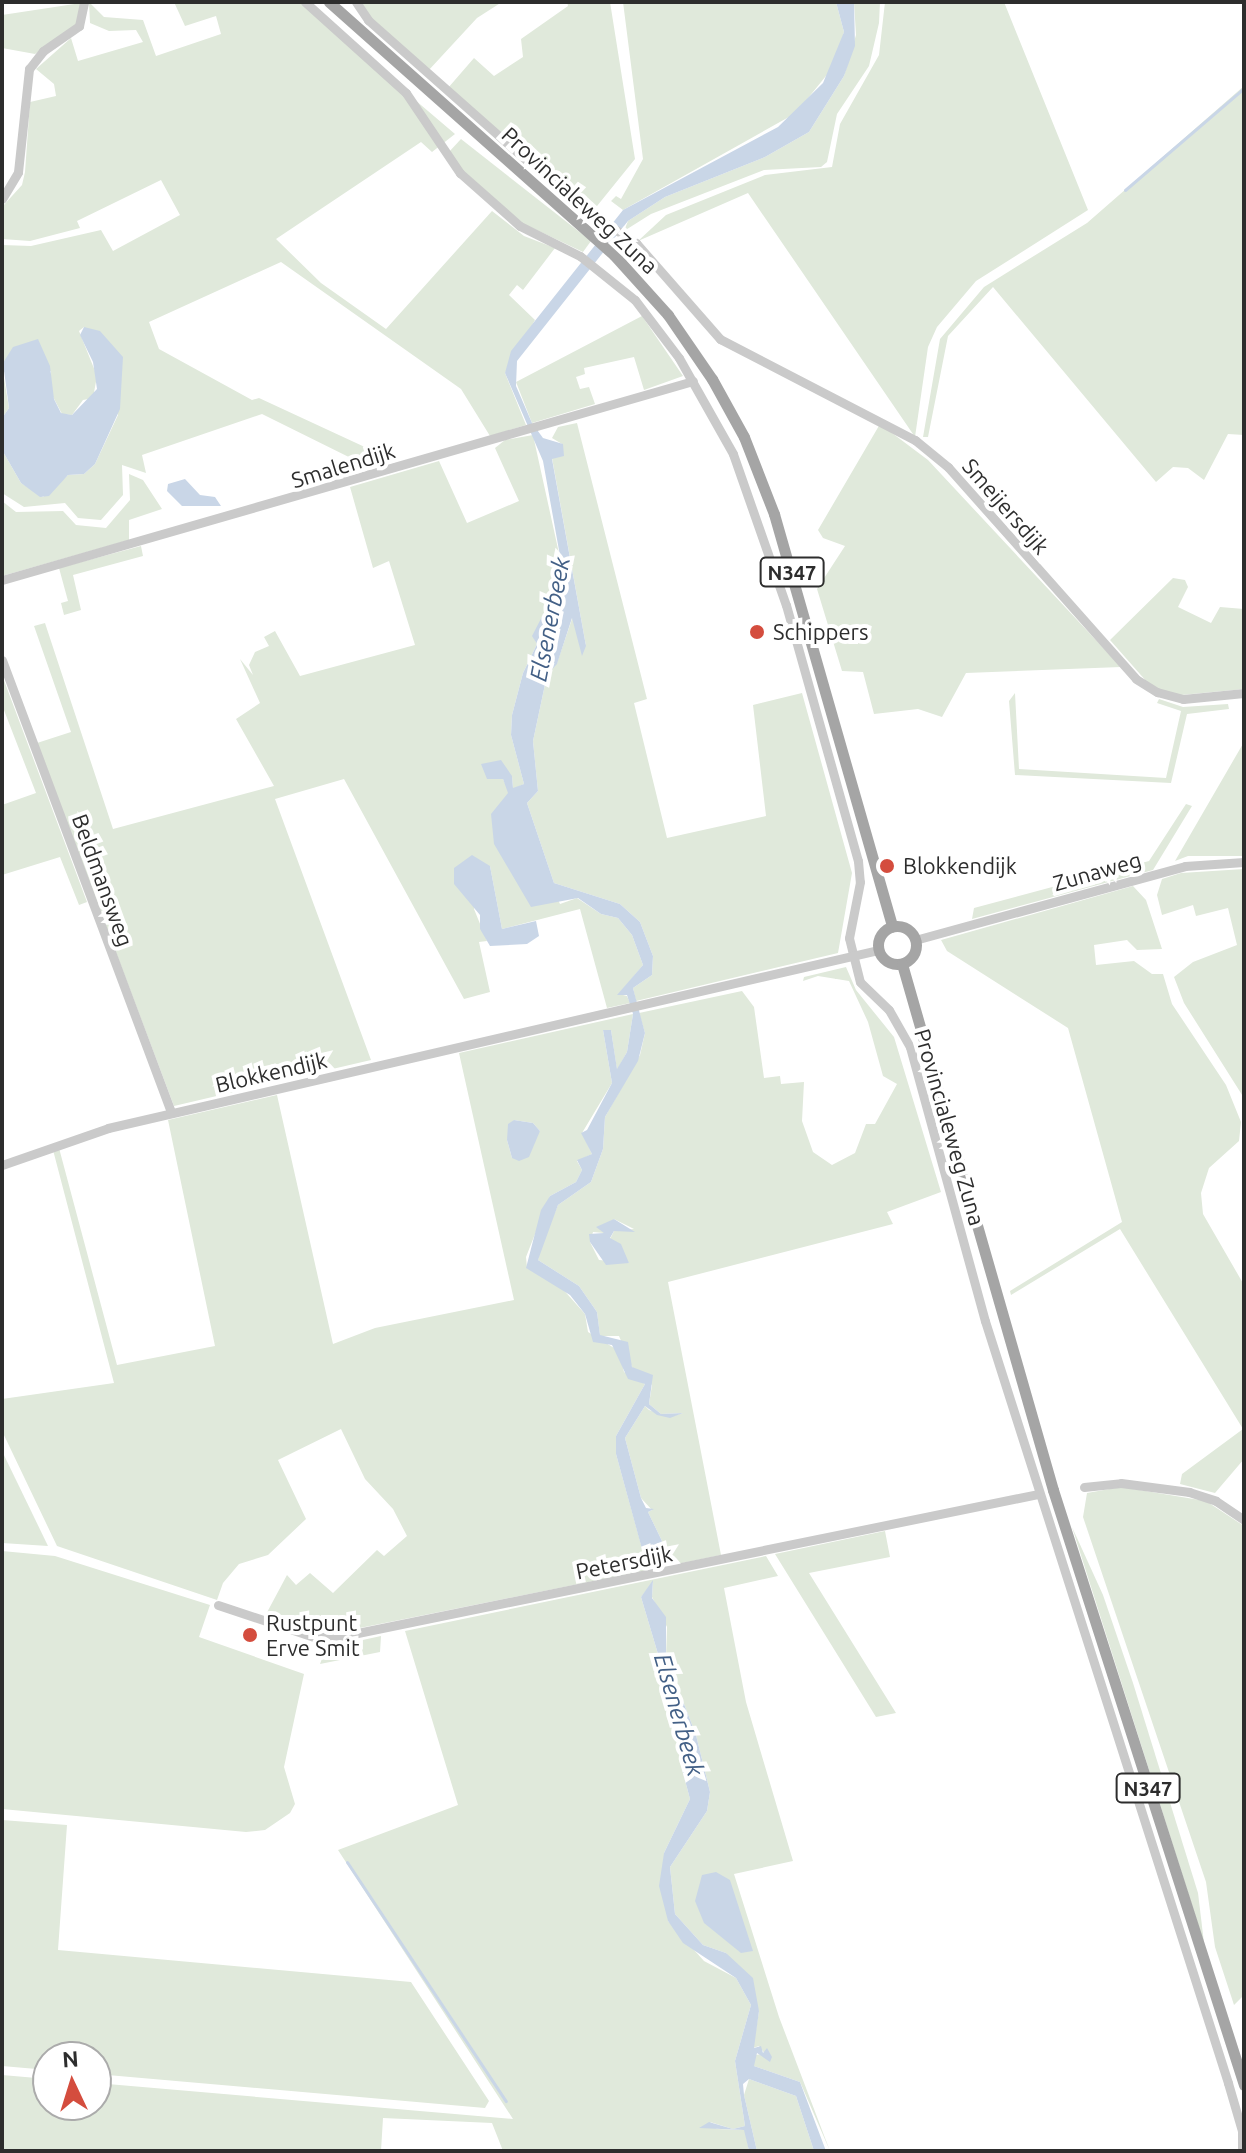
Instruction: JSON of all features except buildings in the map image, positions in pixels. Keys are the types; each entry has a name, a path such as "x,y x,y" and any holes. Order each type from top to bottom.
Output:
{"main road":[{"name":"Provincialeweg Zuna","path":"329,2 595,236 668,315 704,366 761,478 892,926"},
{"path":"892,926 904,927 915,940 914,953 902,964 886,961 878,950 879,937 892,926"},
{"name":"Provincialeweg Zuna","path":"902,964 1044,1462 1244,2085"}],"street":[{"path":"2,199 18,172 29,69 43,51 79,26 84,2"},
{"name":"Provincialeweg Zuna","path":"305,2 406,93 460,173 520,226 580,256 635,300 693,381 757,512 798,645 858,861 860,882 849,927 860,982 889,1010 910,1047 1038,1494 1228,2083 1242,2131 1242,2151"},
{"name":"Provincialeweg Zuna","path":"356,2 368,20 576,204 623,235 656,264 720,339"},
{"name":"Smeijersdijk","path":"720,339 915,440 948,467 1126,670 1148,687 1191,700 1244,693"},
{"name":"Smalendijk","path":"2,580 693,381"},
{"name":"Beldmansweg","path":"2,660 171,1113"},
{"name":"Zunaweg","path":"915,940 1185,866 1244,862"},
{"name":"Blokkendijk","path":"2,1165 91,1133 171,1113 878,950"},
{"path":"1084,1487 1121,1483 1189,1492 1216,1501 1244,1520"},
{"name":"Petersdijk","path":"218,1605 314,1637 338,1637 1038,1494"}],"shaded area":[{"path":"89,2 104,17 143,20 156,56 221,34 216,16 185,26 174,2 300,2 455,134 432,152 421,142 276,239 321,283 386,329 492,211 524,236 555,248 523,290 517,285 509,295 535,320 505,373 526,425 490,436 461,389 281,262 149,322 159,349 252,400 259,398 395,461 371,468 262,414 142,455 146,473 122,465 123,495 101,520 78,518 65,503 24,507 2,493 2,450 21,483 43,497 68,475 84,474 95,464 118,415 84,327 79,331 97,376 93,398 83,400 72,415 62,414 51,393 51,371 3,372 9,408 2,418 2,245 31,246 101,230 113,251 180,215 161,180 77,221 80,228 30,241 2,239 2,207 22,185 25,172 30,102 56,96 54,84 36,69 71,38 78,61 143,42 136,30 109,31 90,23"},
{"path":"361,2 502,2 477,18 428,71 373,21"},
{"path":"567,2 610,2 635,159 593,211 448,88 474,58 494,76 523,57 521,39 568,6"},
{"path":"623,2 836,2 844,32 834,66 796,113 623,210 611,201 616,196 621,199 643,159"},
{"path":"854,2 880,2 879,23 869,66 837,114 827,162 821,167 764,170 651,214 624,231 628,221 665,197 765,157 809,132 844,76 856,35"},
{"path":"885,2 1004,2 1088,210 976,281 937,327 928,347 915,437 748,193 638,241 666,215 765,175 832,167 840,124 879,55"},
{"path":"81,3 76,25 35,54 2,48 2,15"},
{"path":"1244,86 1244,435 1228,434 1204,480 1188,468 1173,467 1156,482 993,287 948,336 928,437 923,437 940,339 984,287 1087,223"},
{"path":"461,139 591,241 583,252 522,223 450,159 448,153"},
{"path":"642,316 683,376 644,390 634,357 584,368 585,374 576,377 580,389 589,387 595,404 532,423 516,382"},
{"path":"577,423 647,699 634,703 667,838 766,816 753,705 802,693 852,873 838,953 636,1001 633,988 652,975 653,956 640,922 620,904 554,883 527,803 538,791 533,741 547,675 557,663 573,616 586,646 552,458 562,444 552,438 558,427"},
{"path":"880,424 928,460 1121,667 966,673 942,717 918,709 874,714 863,672 842,671 817,589 845,546 823,538 818,530"},
{"path":"533,435 562,567 553,575 547,607 533,636 537,644 523,673 512,715 511,735 524,784 513,789 512,776 488,779 503,779 560,904 577,898 601,914 618,918 632,935 643,965 619,994 627,996 630,1003 607,1008 580,909 502,929 490,866 474,909 487,941 479,942 490,992 464,999 344,779 275,799 371,1060 174,1106 37,743 71,732 34,626 45,623 113,829 274,786 236,719 260,703 240,659 253,675 249,665 255,652 269,646 264,637 275,631 300,676 415,645 389,561 373,568 350,487 439,461 467,523 519,501 495,448 505,440"},
{"path":"129,474 143,480 162,509 129,520 129,540 2,576 2,501 16,512 63,511 76,525 106,528 130,500"},
{"path":"141,546 143,556 73,575 81,610 64,615 61,603 68,601 59,568"},
{"path":"1173,578 1185,580 1188,587 1178,607 1211,623 1220,607 1244,609 1244,689 1171,696 1147,682 1110,640"},
{"path":"2,675 87,902 79,905 60,857 2,875 2,805 36,793 2,705"},
{"path":"1015,693 1019,769 1166,778 1181,711 1157,703 1159,699 1183,707 1228,704 1229,709 1187,714 1171,783 1015,775 1009,701"},
{"path":"1244,742 1244,856 1188,856 1175,861"},
{"path":"1186,804 1192,806 1153,870 972,919 974,908 1149,861"},
{"path":"1244,869 1244,1098 1184,1003 1174,977 1193,962 1237,945 1228,908 1196,916 1193,905 1162,915 1157,895 1162,879 1181,873"},
{"path":"1133,886 1146,900 1162,949 1137,950 1127,940 1094,945 1096,965 1134,961 1152,974 1163,974 1172,1004 1226,1085 1241,1122 1239,1141 1209,1168 1201,1193 1203,1214 1244,1285 1244,1459 1215,1493 1180,1484 1182,1474 1243,1429 1120,1229 1011,1295 1010,1291 1122,1222 1068,1028 947,951 941,940"},
{"path":"846,967 856,990 894,1037 941,1192 887,1212 893,1224 668,1282 721,1555 653,1569 662,1541 648,1512 652,1510 641,1498 625,1438 645,1406 661,1414 649,1404 652,1385 632,1367 619,1336 600,1336 597,1312 579,1286 538,1260 558,1205 591,1182 603,1149 605,1117 640,1055 645,1033 639,1013 742,991 754,1007 764,1078 780,1076 781,1084 804,1082 802,1121 813,1152 832,1165 855,1153 866,1124 875,1124 897,1084 883,1076 868,1022 849,981 818,976 803,981 804,977","holes":["614,1219 634,1229 614,1231 610,1239 629,1263 599,1260 590,1242 593,1232 604,1233"]},
{"path":"633,1014 627,1052 617,1070 611,1030 603,1030 612,1083 582,1133 592,1154 577,1161 582,1170 576,1182 550,1196 526,1257 527,1268 566,1289 561,1287 585,1314 588,1332 619,1351 624,1372 645,1384 616,1436 616,1454 648,1570 330,1634 264,1618 287,1575 296,1585 310,1573 333,1593 377,1550 384,1556 407,1536 393,1509 365,1479 341,1429 278,1460 306,1519 268,1555 239,1564 223,1583 217,1600 57,1546 2,1431 2,1399 114,1383 53,1150 59,1148 117,1365 215,1346 168,1120 277,1095 333,1344 375,1328 514,1300 459,1053","holes":["514,1120 533,1123 540,1131 512,1158 507,1140"]},
{"path":"2,1451 48,1546 2,1543"},
{"path":"1121,1487 1206,1501 1244,1526 1244,1995 1234,2005 1215,1947 1206,1882 1083,1517 1087,1493"},
{"path":"1072,1527 1103,1595 1133,1683 1198,1893 1204,1943"},
{"path":"885,1531 890,1557 809,1573 896,1713 876,1717 775,1554"},
{"path":"2,1551 55,1556 210,1605 199,1637 304,1674 284,1767 295,1804 290,1813 265,1830 246,1832 2,1809"},
{"path":"766,1556 778,1576 724,1588 746,1702 793,1861 734,1874 779,2017 830,2151 800,2082 754,2066 754,2055 765,2054 759,2046 753,2048 759,2011 726,1953 703,1945 675,1914 670,1867 707,1811 710,1792 696,1735 666,1657 667,1627 652,1597 653,1582 641,1597 686,1748 682,1769 690,1799 664,1853 668,1921 704,1961 736,1978 751,2005 735,2061 745,2126 733,2129 710,2122 717,2129 745,2130 749,2151 503,2151 492,2123 383,2118 381,2151 2,2151 2,2075 32,2078 32,2121 112,2121 112,2084 513,2119 338,1850 458,1805 405,1631"},
{"path":"381,1636 380,1652 320,1664 326,1648"},
{"path":"2,1820 67,1825 58,1950 411,1982 489,2101 485,2108 112,2075 112,2041 32,2041 32,2069 2,2066"},
{"path":"749,2079 796,2096 814,2151 757,2151 744,2095"}],"water":[{"name":"Elsenerbeek","path":"836,2 854,2 855,46 844,76 809,132 765,157 665,197 628,221 517,361 516,386 532,423 543,438 563,444 564,456 552,459 586,646 582,656 572,618 557,664 547,675 533,741 538,791 527,803 554,883 620,904 640,922 653,956 652,975 633,988 645,1033 638,1061 605,1117 603,1149 591,1182 558,1205 538,1260 579,1286 597,1312 600,1335 628,1342 632,1367 653,1375 649,1404 661,1414 683,1413 670,1418 657,1415 645,1406 625,1438 641,1498 646,1508 654,1509 648,1512 662,1541 653,1570 648,1571 616,1454 616,1436 645,1384 628,1379 612,1345 593,1342 585,1314 570,1295 526,1268 541,1210 550,1196 576,1182 582,1170 577,1160 592,1154 581,1133 587,1130 612,1083 603,1030 611,1030 617,1069 627,1052 633,1014 627,995 617,995 643,965 632,935 618,918 601,914 578,898 531,907 494,844 491,814 508,793 503,779 487,779 481,764 501,760 512,776 513,788 524,784 511,735 512,715 523,673 537,644 532,636 547,607 553,574 562,567 543,461 505,373 511,351 623,210 778,127 823,83 844,32"},
{"path":"84,327 100,331 123,357 120,409 95,464 84,474 68,475 49,496 40,497 21,483 2,450 2,418 9,408 3,363 13,347 38,339 50,366 54,399 61,413 72,415 97,389 93,362 80,335"},
{"path":"185,479 200,495 215,497 221,506 182,506 167,491 168,484"},
{"path":"472,855 490,866 502,929 536,921 539,936 527,944 490,946 480,929 480,915 454,884 454,868"},
{"path":"514,1120 533,1123 540,1131 529,1157 519,1161 512,1158 507,1140 508,1124"},
{"path":"614,1219 635,1232 614,1231 610,1238 621,1244 629,1263 606,1265 590,1242 589,1234 604,1233 596,1227"},
{"name":"Elsenerbeek","path":"653,1580 652,1598 666,1617 666,1657 696,1735 710,1792 707,1811 670,1867 675,1914 703,1945 726,1953 753,1978 759,2011 754,2048 761,2046 763,2053 767,2048 772,2057 770,2062 757,2053 754,2066 800,2082 826,2151 814,2151 796,2096 749,2079 743,2084 744,2095 757,2151 749,2151 744,2130 699,2128 709,2122 733,2129 745,2126 735,2061 751,2005 736,1978 683,1943 668,1921 659,1886 664,1853 690,1799 682,1769 686,1748 641,1597"},
{"path":"716,1872 730,1880 753,1951 741,1953 704,1923 695,1901 702,1875"}],"waterway":[{"path":"1125,190 1244,88"},
{"path":"347,1862 506,2101"}],"place":[{"name":"Schippers","path":"757,632"},
{"name":"Blokkendijk","path":"887,866"},
{"name":"Rustpunt Erve Smit","path":"250,1635"}]}
